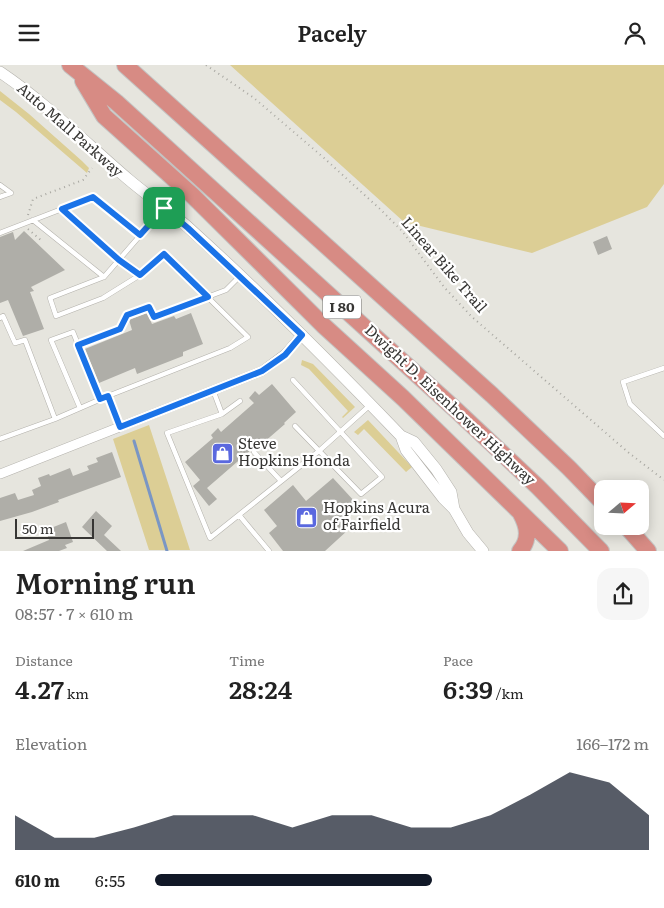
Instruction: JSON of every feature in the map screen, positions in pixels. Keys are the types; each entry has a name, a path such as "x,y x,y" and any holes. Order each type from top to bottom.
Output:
{"highway":[{"name":"I 80","path":"125,65 492,395 594,494"},
{"path":"73,68 104,116 192,195 324,326 403,398 560,551"},
{"name":"Dwight D. Eisenhower Highway","path":"73,68 116,102 456,410 538,487 601,551"},
{"path":"517,508 525,521 528,535 520,551"},
{"path":"634,535 648,551"}],"street":[{"name":"Auto Mall Parkway","path":"0,72 20,85 48,108 128,180 188,228 302,335 401,436 414,442 436,469 451,492 454,509 468,533 483,551"},
{"path":"0,474 262,371 285,355 302,335"}],"lane":[{"path":"0,185 10,193 0,197"},
{"path":"0,233 93,197 140,235"},
{"path":"0,439 55,419 100,399 230,348 248,337 164,254 140,275 103,298 56,316 50,298 104,277 164,208"},
{"path":"62,209 119,260 140,275"},
{"path":"33,220 104,277"},
{"path":"78,345 120,329 127,315 149,307 154,317 226,290 240,276"},
{"path":"0,318 4,316 15,343 25,340 55,419"},
{"path":"80,408 51,340 73,332 100,399"},
{"path":"664,368 623,382 630,404 664,435"},
{"path":"293,380 382,477 362,494 295,426"},
{"path":"212,390 222,414"},
{"path":"108,396 120,427"},
{"path":"240,401 222,414 167,433 210,538 319,451 370,405"},
{"path":"254,452 281,481"},
{"path":"239,515 269,551"}],"path":[{"name":"Linear Bike Trail","path":"206,65 254,98 380,209 402,231 444,287 472,317 629,453 664,480"},
{"path":"42,241 25,228 33,199 83,179 92,168"}],"shaded area":[{"path":"230,65 664,65 664,184 647,207 532,253 404,222"},
{"path":"0,91 82,161 89,168 87,173 0,100"},
{"path":"302,360 313,364 355,407 343,418 348,411 309,369 301,365"},
{"path":"368,420 412,467 406,472 364,429 358,435 354,432"},
{"path":"149,425 190,550 149,550 113,439"}],"building":[{"path":"24,231 65,270 31,287 34,291 30,292 44,329 23,336 8,300 0,303 0,237 13,232 15,240"},
{"path":"607,236 612,249 598,255 593,242"},
{"path":"147,313 152,324 174,316 176,319 191,313 203,344 183,352 183,356 137,374 135,368 99,383 85,349 132,330 129,320"},
{"name":"Steve Hopkins Honda","path":"272,384 296,412 263,443 261,442 252,449 207,488 217,499 209,506 193,486 200,480 185,462 213,438 211,435 218,428 221,432 254,403 249,398 255,391 259,395"},
{"path":"112,452 121,477 58,500 59,502 32,512 0,521 0,498 15,493 18,500 34,495 32,490 41,486 38,478 49,474 50,476 70,468 73,476 89,470 87,466 98,462 96,458"},
{"name":"Hopkins Acura of Fairfield","path":"333,478 356,503 347,510 350,513 340,521 348,530 325,551 283,551 269,533 277,526 264,510 293,485 306,501"},
{"path":"96,511 112,526 104,535 121,551 107,551 82,527"},
{"path":"66,522 73,542 65,545 67,548 59,551 23,551 49,540 46,530"}],"waterway":[{"path":"134,441 167,551"}],"place":[{"name":"Steve Hopkins Honda","path":"222,453"},
{"name":"Hopkins Acura of Fairfield","path":"307,517"}],"route":[{"path":"93,197 140,235 164,208 188,228 302,335 285,355 262,371 120,427 108,396 100,399 78,345 120,329 127,315 149,307 154,317 208,297 164,254 140,275 119,260 62,209 93,197"}]}
